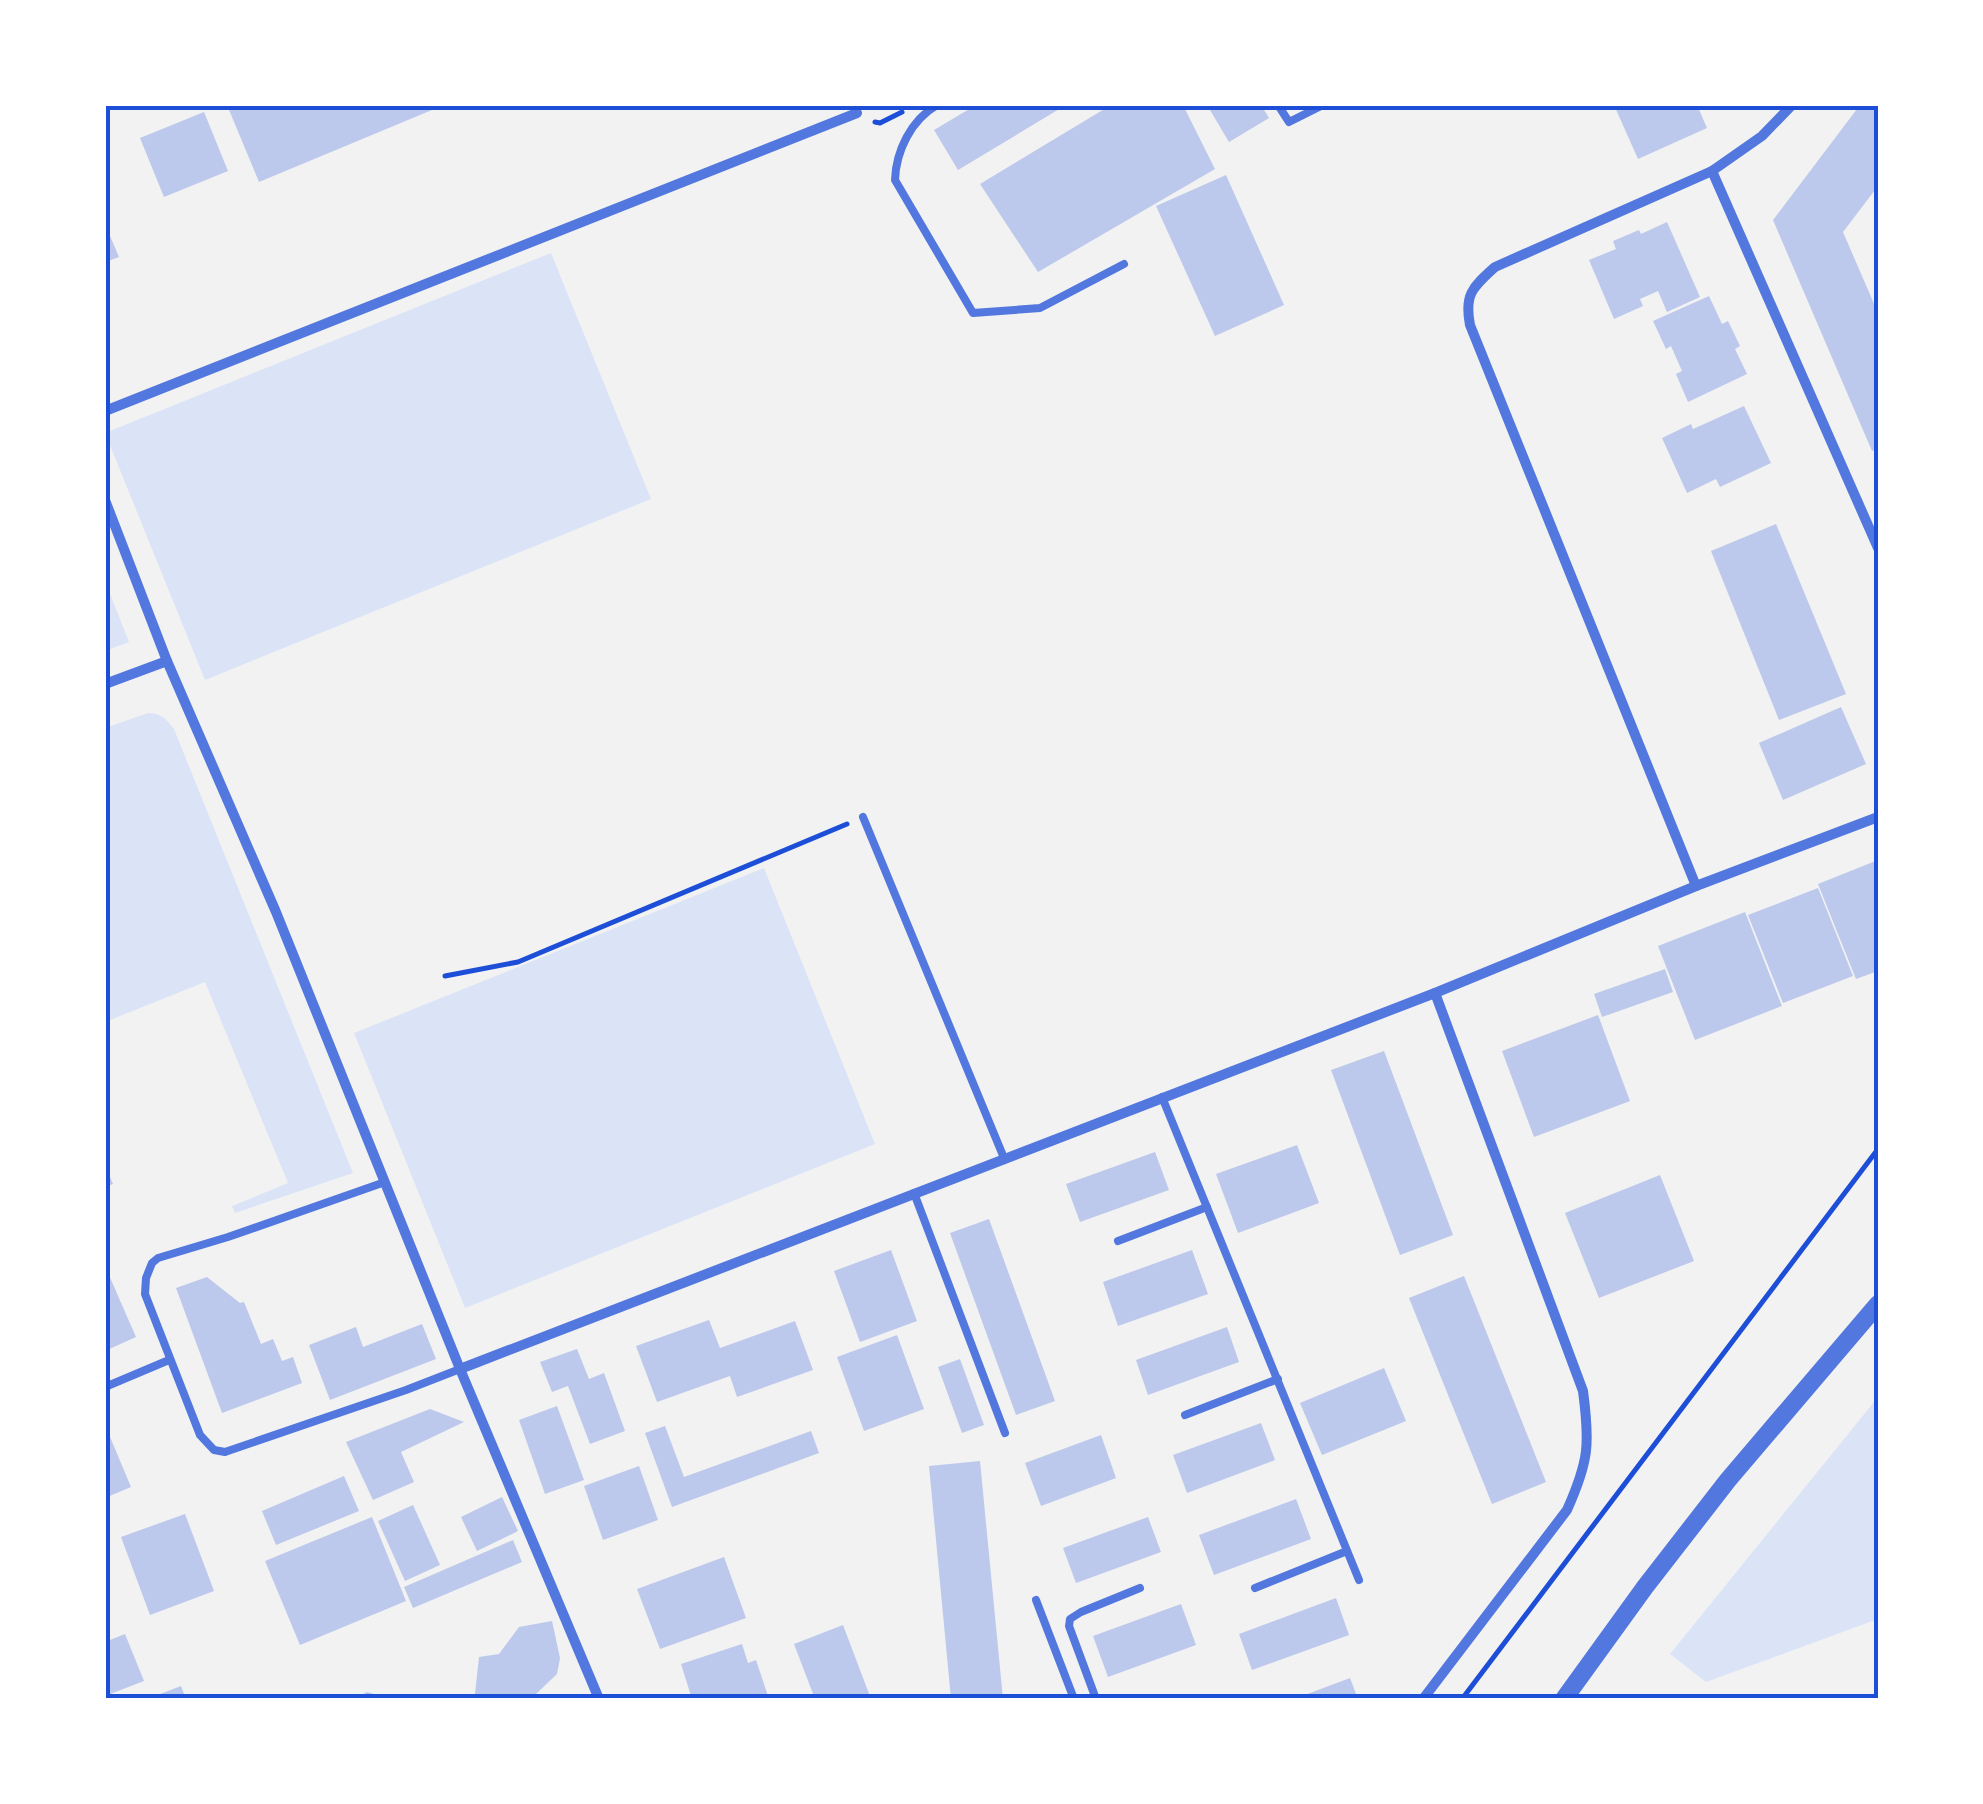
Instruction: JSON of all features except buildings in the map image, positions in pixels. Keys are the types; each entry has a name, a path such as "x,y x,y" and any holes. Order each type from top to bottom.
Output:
{"street":[{"path":"1696,886 1470,325 1466,304 1475,284 1495,267 1712,170 1762,136 1792,105"},
{"path":"105,411 857,113"},
{"path":"1712,170 1878,548"},
{"path":"105,500 168,661 276,912 460,1369 599,1699"},
{"path":"105,684 168,661"},
{"path":"460,1369 1435,993 1696,886 1878,817"},
{"path":"1423,1699 1566,1510 1583,1475 1589,1434 1579,1378 1435,993"},
{"path":"1564,1699 1644,1587 1728,1480 1878,1304"}],"lane":[{"path":"937,105 918,119 895,159 894,180 973,313 1040,308 1124,264"},
{"path":"1278,105 1289,122 1323,105"},
{"path":"863,817 1004,1158"},
{"path":"1162,1097 1360,1580"},
{"path":"385,1182 152,1262 145,1294 200,1435 214,1450 225,1452 460,1369"},
{"path":"914,1193 1006,1434"},
{"path":"1118,1241 1208,1207"},
{"path":"105,1387 170,1360"},
{"path":"1185,1415 1278,1379"},
{"path":"1255,1588 1347,1550"},
{"path":"1096,1699 1069,1626 1070,1619 1140,1588"},
{"path":"1036,1600 1074,1699"}],"path":[{"path":"857,113 880,122 918,105 926,112"},
{"path":"445,976 518,962 863,817"},
{"path":"1462,1699 1878,1149"}],"shaded area":[{"path":"551,253 651,499 205,680 105,433"},
{"path":"105,581 129,642 105,651"},
{"path":"148,713 163,717 174,729 353,1173 235,1213 232,1206 288,1183 205,982 105,1022 105,728"},
{"path":"764,868 875,1144 465,1308 354,1033"},
{"path":"1878,1397 1878,1619 1706,1682 1670,1654"}]}
